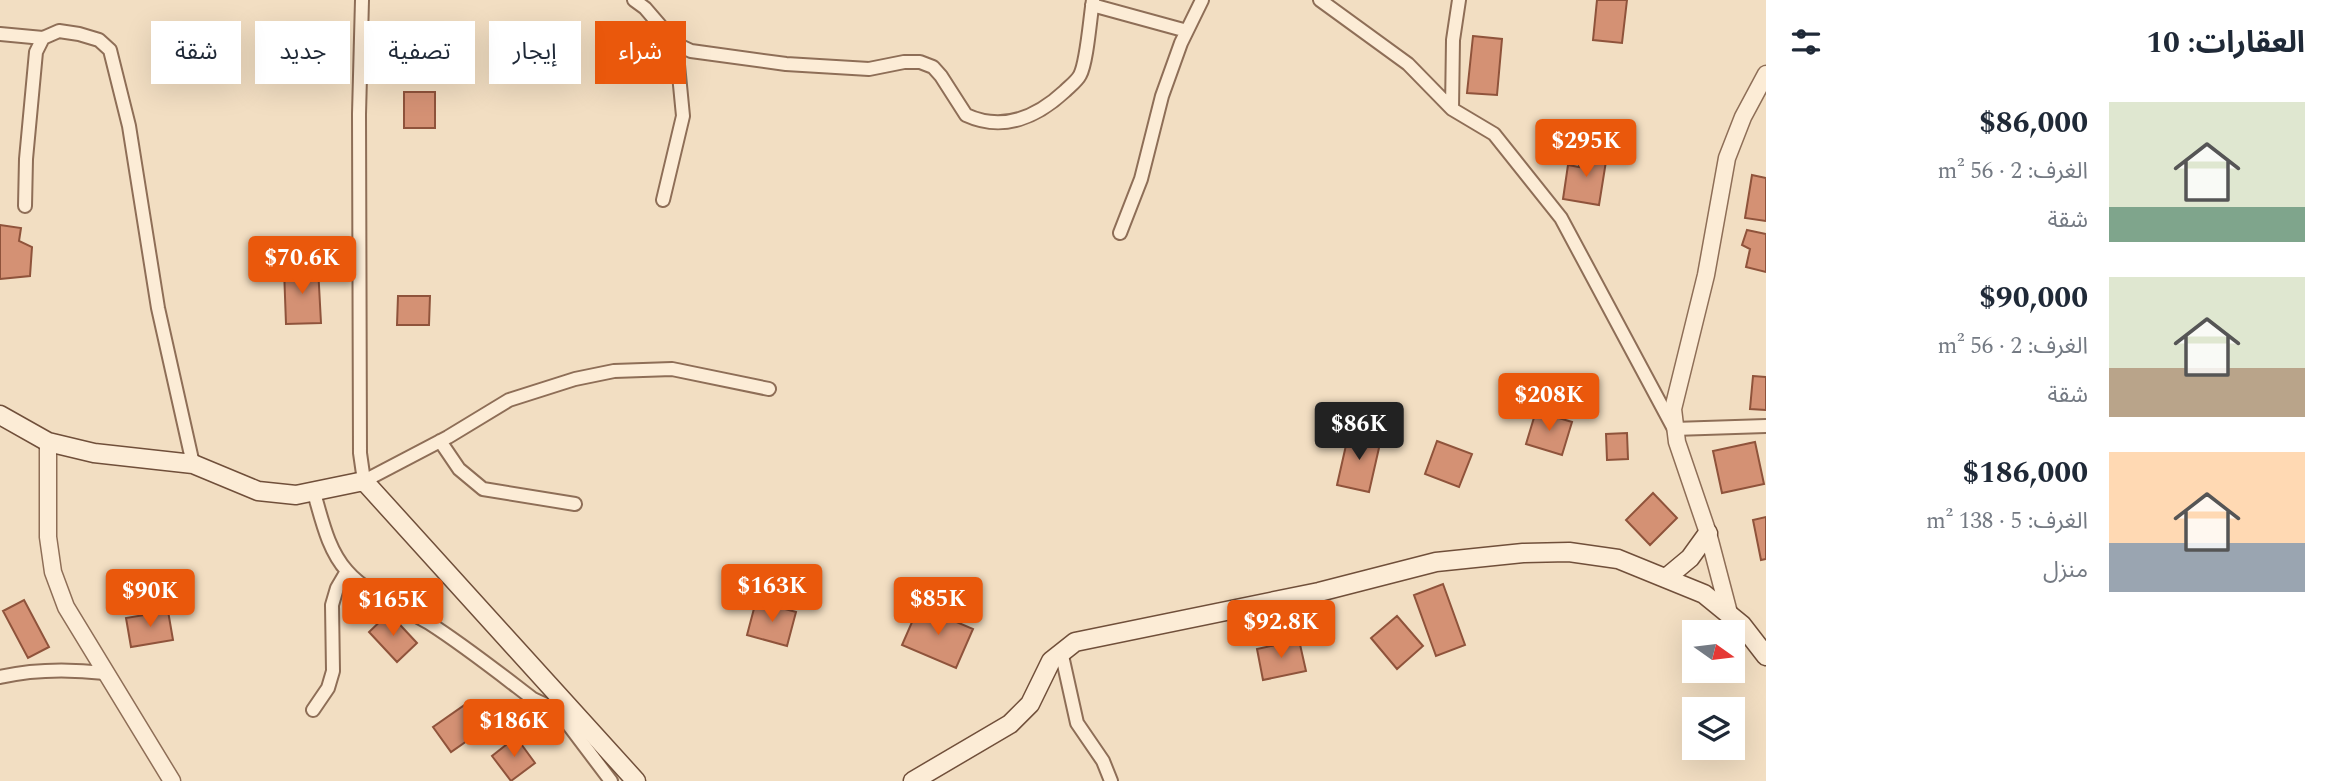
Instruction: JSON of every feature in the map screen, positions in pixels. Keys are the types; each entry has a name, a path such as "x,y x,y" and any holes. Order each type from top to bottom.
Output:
{"main road":[{"path":"0,415 48,442 94,453 194,464 258,491 296,495 364,481 562,707 636,781"},
{"path":"1666,578 1690,558 1708,533"},
{"path":"913,781 1010,724 1030,704 1051,661 1075,642 1319,592 1436,562 1523,553 1569,552 1618,559 1704,594 1742,625 1766,656"}],"street":[{"path":"362,0 359,114 360,453 364,481 440,441 509,400 575,379 614,371 672,369 769,389"},
{"path":"634,0 656,21"},
{"path":"1120,233 1141,179 1162,96 1202,0"},
{"path":"1320,0 1408,64 1452,110 1494,134 1561,218 1674,429 1708,533 1729,613"},
{"path":"1452,110 1453,40 1459,0"},
{"path":"686,49 786,64 869,69 904,62 920,62 933,67 942,76 966,115 1003,123 1021,120 1040,110 1080,77 1085,61 1093,3 1187,31"},
{"path":"0,34 43,38 59,31 99,40 110,50 129,125 158,308 194,464"},
{"path":"24,206 33,77 36,52 43,38"},
{"path":"1674,429 1674,399 1708,264 1727,158 1743,117 1766,75"},
{"path":"663,200 683,116 680,84"},
{"path":"1674,429 1766,426"},
{"path":"440,441 459,469 483,489 575,504"},
{"path":"48,442 48,537 53,572 66,607 172,781"},
{"path":"314,493 330,542 347,571 362,584 436,628 533,699 562,707 611,781"},
{"path":"313,710 328,688 332,671 332,605 337,588 347,571"},
{"path":"1061,651 1077,723 1102,761 1111,781"},
{"path":"0,677 15,673 76,670 105,673"}],"building":[{"path":"1597,0 1627,0 1622,43 1593,40"},
{"path":"1473,36 1502,39 1497,95 1467,93"},
{"path":"404,92 435,92 435,128 404,128"},
{"path":"1581,151 1607,155 1599,205 1563,199 1568,165 1579,167"},
{"path":"1752,175 1766,178 1766,221 1745,218"},
{"path":"0,225 21,228 19,241 32,247 30,276 0,279"},
{"path":"1747,230 1766,234 1766,272 1746,267 1750,249 1742,245"},
{"path":"318,267 321,323 286,324 284,269"},
{"path":"398,296 430,296 429,325 397,325"},
{"path":"1753,376 1766,377 1766,410 1750,409"},
{"path":"1536,411 1572,422 1562,455 1526,444"},
{"path":"1349,432 1381,439 1369,492 1337,485"},
{"path":"1627,433 1628,459 1607,460 1606,434"},
{"path":"1437,441 1472,454 1459,487 1425,474"},
{"path":"1755,442 1764,484 1722,493 1713,451"},
{"path":"1653,493 1677,518 1650,545 1626,520"},
{"path":"1766,517 1766,559 1761,560 1753,520"},
{"path":"1443,584 1465,645 1436,656 1414,595"},
{"path":"24,600 49,647 28,658 3,611"},
{"path":"756,601 796,612 787,646 747,635"},
{"path":"919,606 973,629 956,668 902,645"},
{"path":"168,611 173,640 131,647 126,618"},
{"path":"389,613 417,643 397,662 369,632"},
{"path":"1397,616 1423,646 1397,669 1371,638"},
{"path":"1299,640 1306,671 1263,680 1257,649"},
{"path":"466,704 484,729 451,752 433,727"},
{"path":"516,737 535,763 511,781 492,756"}]}
